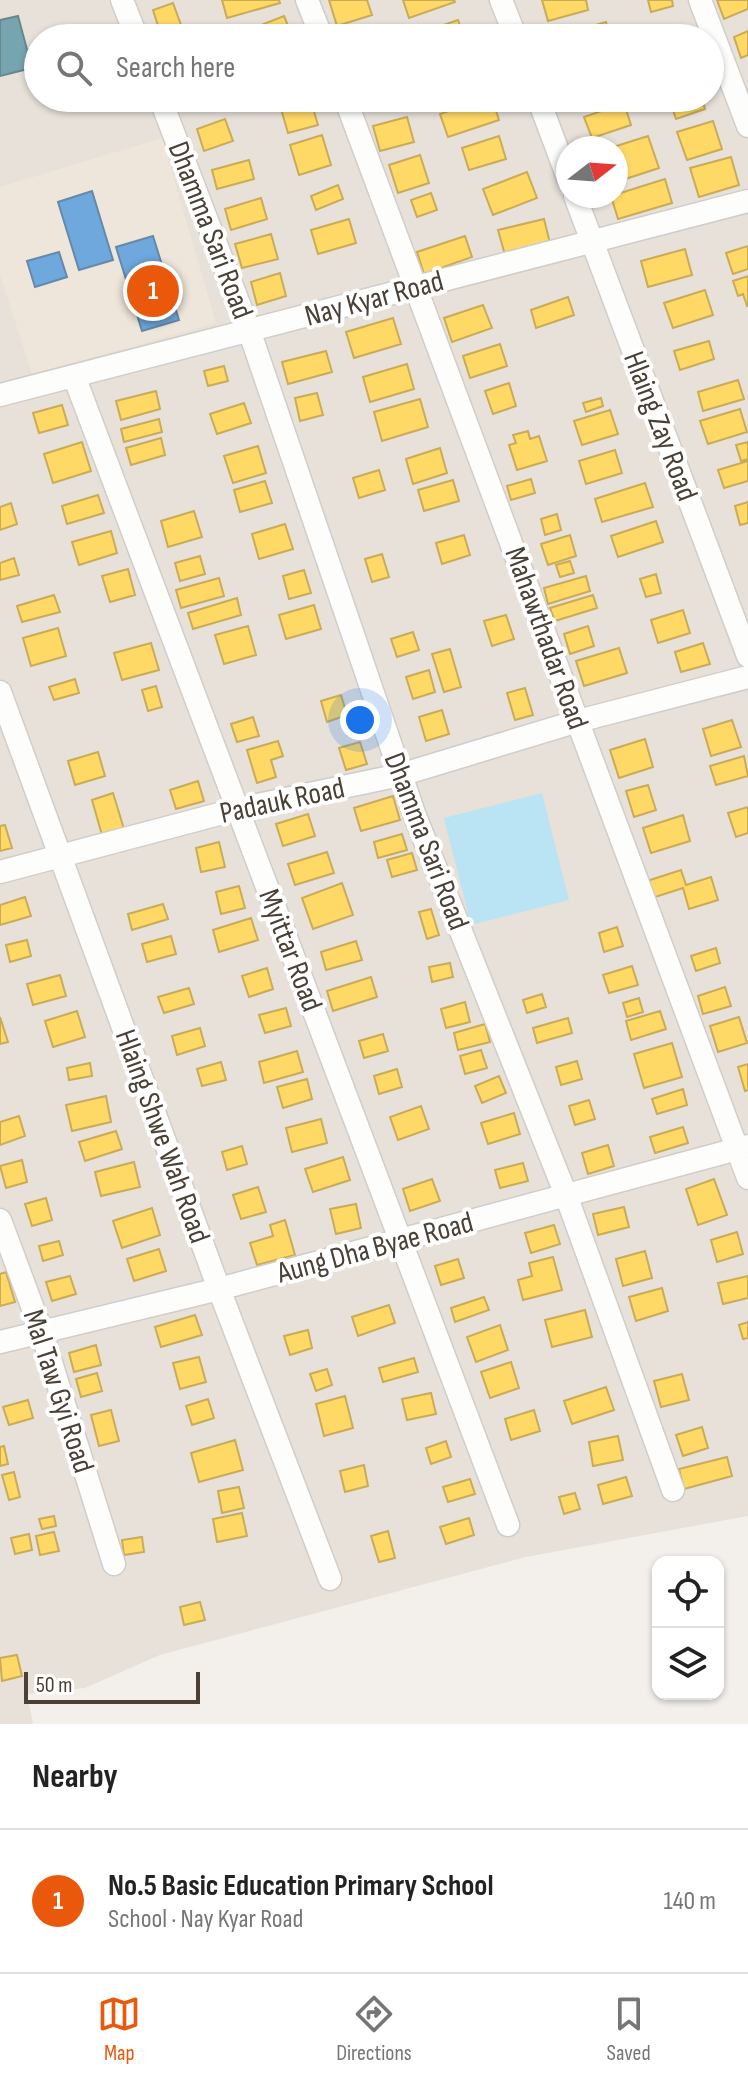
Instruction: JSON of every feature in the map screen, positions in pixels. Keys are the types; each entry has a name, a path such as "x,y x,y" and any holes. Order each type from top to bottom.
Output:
{"street":[{"path":"122,0 131,24"},
{"path":"307,0 316,24"},
{"path":"501,0 510,24"},
{"path":"700,0 709,24"},
{"path":"724,63 748,126"},
{"name":"Dhamma Sari Road","path":"165,112 249,330 400,775 566,1195 673,1490"},
{"name":"Mahawthadar Road","path":"350,112 578,721 743,1147 748,1178"},
{"path":"543,112 556,146"},
{"name":"Nay Kyar Road","path":"0,395 748,201"},
{"name":"Hlaing Zay Road","path":"580,208 748,656"},
{"name":"Myittar Road","path":"74,376 508,1525"},
{"name":"Padauk Road","path":"0,872 238,809 400,775 578,721 748,677"},
{"name":"Hlaing Shwe Wah Road","path":"0,692 219,1289 330,1579"},
{"name":"Aung Dha Byae Road","path":"0,1342 219,1289 743,1147"},
{"name":"Mal Taw Gyi Road","path":"0,1220 41,1330 114,1564"}],"shaded area":[{"path":"0,0 748,0 748,1516 526,1557 160,1655 85,1688 27,1694 33,1724 0,1724"},
{"path":"162,138 216,323 32,374 0,275 0,187"}],"water":[{"path":"542,793 569,900 471,925 444,818"}],"building: Homes":[{"path":"222,0 279,0 280,3 227,18"},
{"path":"329,0 367,0 372,15 336,24"},
{"path":"403,0 454,0 455,2 409,18"},
{"path":"542,0 586,0 588,10 548,21"},
{"path":"648,0 672,0 673,6 651,12"},
{"path":"717,0 748,0 748,9 724,19"},
{"path":"173,3 181,24 157,24 153,10"},
{"path":"284,16 287,24 264,24"},
{"path":"748,31 748,55 741,58 734,37"},
{"path":"282,112 314,112 318,125 288,133"},
{"path":"496,112 499,120 448,137 440,114"},
{"path":"598,112 627,112 631,125 591,136 584,117"},
{"path":"674,112 696,112 676,119"},
{"path":"407,117 414,142 380,151 373,126"},
{"path":"225,119 233,141 204,151 197,129"},
{"path":"713,121 722,149 687,160 677,132"},
{"path":"322,135 331,165 299,175 290,145"},
{"path":"499,136 506,159 469,170 462,148"},
{"path":"648,136 659,168 628,178 628,142"},
{"path":"420,155 429,183 398,193 389,165"},
{"path":"731,157 739,185 699,197 690,168"},
{"path":"249,160 254,179 217,189 212,170"},
{"path":"527,172 537,198 493,215 483,189"},
{"path":"665,179 672,203 618,219 615,208 628,208 628,191"},
{"path":"338,185 343,199 316,210 311,196"},
{"path":"431,193 437,210 417,217 411,200"},
{"path":"261,198 267,219 231,230 225,209"},
{"path":"349,219 356,243 318,254 311,230"},
{"path":"544,219 550,243 505,255 498,230"},
{"path":"271,234 278,259 242,268 235,244"},
{"path":"465,236 472,257 424,274 417,252"},
{"path":"748,246 748,269 733,274 726,253"},
{"path":"685,249 692,275 648,287 641,261"},
{"path":"280,273 286,296 257,305 251,282"},
{"path":"748,276 747,306 743,294 738,296 733,281"},
{"path":"705,290 713,315 673,328 664,303"},
{"path":"568,297 574,315 536,328 531,310"},
{"path":"483,305 492,328 452,342 444,318"},
{"path":"393,318 401,344 354,358 346,332"},
{"path":"709,341 714,359 680,370 674,351"},
{"path":"500,344 507,366 470,378 463,356"},
{"path":"326,351 332,372 288,384 282,362"},
{"path":"407,364 414,389 370,402 363,377"},
{"path":"224,366 228,381 208,386 204,371"},
{"path":"738,380 744,399 703,411 698,392"},
{"path":"509,383 516,406 493,414 485,391"},
{"path":"156,391 160,409 121,420 116,401"},
{"path":"317,393 323,415 300,421 295,398"},
{"path":"601,398 603,406 586,412 583,403"},
{"path":"420,399 428,427 382,441 374,412"},
{"path":"244,403 251,423 217,434 210,414"},
{"path":"62,405 68,425 39,433 33,413"},
{"path":"740,409 747,432 708,444 700,421"},
{"path":"610,410 618,434 582,445 574,421"},
{"path":"159,419 162,432 124,442 121,429"},
{"path":"528,431 530,439 539,436 547,461 517,470 509,445 516,443 513,435"},
{"path":"161,438 165,455 131,465 126,448"},
{"path":"82,442 91,471 53,483 44,454"},
{"path":"748,442 748,459 741,461 736,445"},
{"path":"258,446 266,473 233,483 224,456"},
{"path":"440,448 447,473 413,484 406,459"},
{"path":"615,450 622,473 586,484 579,461"},
{"path":"748,461 748,481 724,488 718,470"},
{"path":"379,470 385,490 359,498 353,478"},
{"path":"531,479 535,493 511,500 507,486"},
{"path":"453,480 459,501 424,511 418,490"},
{"path":"265,481 272,503 240,512 234,490"},
{"path":"645,483 653,507 602,522 595,499"},
{"path":"98,495 104,513 67,524 62,506"},
{"path":"748,502 748,523 740,525 735,506"},
{"path":"11,503 17,524 0,530 0,507"},
{"path":"194,511 202,537 168,547 161,521"},
{"path":"557,514 561,530 545,535 541,519"},
{"path":"656,521 663,542 618,557 611,536"},
{"path":"285,524 293,549 259,559 252,534"},
{"path":"111,531 117,553 79,565 72,542"},
{"path":"464,535 470,555 442,564 436,543"},
{"path":"570,535 576,556 548,565 541,544"},
{"path":"382,554 389,577 372,582 365,559"},
{"path":"200,556 205,574 180,581 175,563"},
{"path":"14,558 19,575 0,580 0,563"},
{"path":"570,561 574,573 560,577 556,565"},
{"path":"128,569 135,595 110,602 102,576"},
{"path":"304,570 311,593 289,599 283,576"},
{"path":"656,574 661,593 646,597 640,579"},
{"path":"586,576 590,591 548,604 544,588"},
{"path":"219,578 224,596 181,608 176,590"},
{"path":"54,595 60,612 22,622 17,606"},
{"path":"593,595 597,608 555,621 550,608"},
{"path":"237,598 241,615 193,629 188,613"},
{"path":"314,605 321,629 286,639 279,615"},
{"path":"683,610 690,633 658,643 651,620"},
{"path":"506,615 514,639 492,646 484,621"},
{"path":"248,626 256,655 224,664 215,635"},
{"path":"588,626 594,646 570,654 564,634"},
{"path":"58,628 66,656 31,666 23,638"},
{"path":"413,632 419,650 397,657 391,639"},
{"path":"151,643 159,670 122,680 114,653"},
{"path":"703,643 710,664 681,672 675,652"},
{"path":"619,648 627,673 584,686 576,661"},
{"path":"450,649 461,687 444,692 432,654"},
{"path":"429,670 435,692 413,699 406,677"},
{"path":"75,679 79,693 54,700 49,687"},
{"path":"156,686 162,707 148,711 142,690"},
{"path":"525,688 533,715 515,720 507,693"},
{"path":"341,695 347,715 327,722 321,701"},
{"path":"442,710 449,734 426,741 419,717"},
{"path":"253,717 259,736 237,742 231,724"},
{"path":"732,720 741,747 711,756 703,729"},
{"path":"645,739 653,767 619,778 610,750"},
{"path":"278,741 283,756 271,760 276,777 257,783 247,750"},
{"path":"360,742 367,764 346,770 339,748"},
{"path":"98,752 105,776 75,785 68,761"},
{"path":"744,756 748,776 716,785 710,766"},
{"path":"198,781 204,801 176,809 170,790"},
{"path":"648,785 656,810 634,817 626,791"},
{"path":"113,793 124,829 102,835 92,800"},
{"path":"393,796 400,820 361,831 354,808"},
{"path":"748,807 748,833 736,837 728,813"},
{"path":"308,814 315,836 283,846 276,824"},
{"path":"683,815 690,841 651,853 643,828"},
{"path":"5,825 12,848 0,851 0,826"},
{"path":"402,834 407,850 378,858 374,842"},
{"path":"219,842 225,867 201,872 196,848"},
{"path":"327,852 334,873 295,885 288,864"},
{"path":"412,853 417,870 392,877 387,860"},
{"path":"681,870 686,885 711,877 718,900 689,909 683,888 652,898 647,881"},
{"path":"342,883 353,915 313,929 302,898"},
{"path":"239,886 245,908 221,914 216,892"},
{"path":"25,897 31,916 0,925 0,905"},
{"path":"163,904 168,919 132,930 128,914"},
{"path":"431,909 439,935 427,939 419,912"},
{"path":"251,918 258,940 219,952 213,930"},
{"path":"617,927 623,946 604,952 599,933"},
{"path":"171,936 176,954 147,962 142,944"},
{"path":"27,940 31,956 10,962 6,945"},
{"path":"356,941 362,960 326,970 321,952"},
{"path":"716,948 720,963 696,971 691,956"},
{"path":"450,963 453,977 432,982 429,967"},
{"path":"632,966 638,985 609,993 603,975"},
{"path":"267,968 273,989 249,997 242,976"},
{"path":"60,975 66,996 33,1005 27,984"},
{"path":"371,977 377,997 333,1011 327,991"},
{"path":"725,987 731,1006 703,1014 698,996"},
{"path":"189,988 194,1004 164,1013 158,997"},
{"path":"542,994 546,1007 527,1013 523,1000"},
{"path":"639,998 643,1012 627,1017 623,1003"},
{"path":"465,1002 470,1022 446,1028 441,1009"},
{"path":"286,1008 291,1026 265,1033 259,1015"},
{"path":"77,1011 85,1037 53,1047 45,1021"},
{"path":"660,1011 666,1029 631,1040 626,1021"},
{"path":"0,1017 8,1042 0,1044"},
{"path":"739,1017 747,1043 718,1052 710,1026"},
{"path":"568,1018 572,1033 537,1043 533,1028"},
{"path":"485,1024 490,1042 458,1050 454,1033"},
{"path":"200,1028 205,1046 177,1055 172,1036"},
{"path":"383,1034 388,1051 364,1058 359,1041"},
{"path":"672,1043 682,1077 644,1088 634,1054"},
{"path":"481,1050 487,1068 465,1074 460,1056"},
{"path":"297,1051 303,1072 264,1083 259,1062"},
{"path":"577,1061 582,1079 561,1085 556,1067"},
{"path":"221,1062 226,1080 202,1086 197,1069"},
{"path":"90,1063 92,1076 69,1080 67,1068"},
{"path":"748,1064 748,1090 745,1091 738,1067"},
{"path":"397,1069 402,1087 379,1094 374,1076"},
{"path":"499,1076 506,1093 482,1103 475,1086"},
{"path":"307,1079 312,1099 283,1108 277,1087"},
{"path":"683,1089 687,1105 657,1114 652,1099"},
{"path":"106,1096 111,1122 72,1131 66,1105"},
{"path":"589,1100 595,1119 575,1125 569,1106"},
{"path":"421,1106 429,1129 398,1140 390,1117"},
{"path":"514,1113 520,1134 488,1144 481,1123"},
{"path":"19,1116 25,1136 0,1145 0,1122"},
{"path":"321,1119 327,1143 292,1152 286,1128"},
{"path":"683,1127 688,1143 655,1153 650,1137"},
{"path":"116,1131 122,1149 85,1161 79,1142"},
{"path":"608,1145 614,1166 588,1174 582,1153"},
{"path":"242,1146 247,1164 227,1170 222,1152"},
{"path":"343,1157 350,1180 313,1192 305,1169"},
{"path":"22,1160 27,1182 6,1188 0,1166"},
{"path":"134,1162 140,1187 101,1196 95,1172"},
{"path":"523,1163 528,1181 500,1188 495,1170"},
{"path":"432,1179 440,1201 410,1211 403,1189"},
{"path":"714,1179 727,1215 698,1225 686,1189"},
{"path":"258,1187 266,1212 241,1219 233,1195"},
{"path":"46,1198 52,1220 32,1226 25,1204"},
{"path":"356,1204 361,1228 336,1234 330,1209"},
{"path":"624,1207 629,1227 598,1235 593,1214"},
{"path":"152,1208 160,1235 122,1248 113,1221"},
{"path":"285,1220 295,1255 257,1265 250,1243 273,1236 270,1225"},
{"path":"554,1225 560,1244 531,1253 525,1233"},
{"path":"737,1232 743,1254 717,1262 711,1240"},
{"path":"59,1241 63,1255 43,1261 39,1246"},
{"path":"159,1249 166,1271 134,1281 127,1259"},
{"path":"645,1251 652,1278 623,1286 616,1259"},
{"path":"553,1257 562,1290 523,1300 518,1280 532,1276 529,1263"},
{"path":"458,1259 464,1278 441,1285 435,1266"},
{"path":"6,1272 15,1302 0,1306 0,1274"},
{"path":"70,1276 76,1294 52,1301 46,1282"},
{"path":"748,1276 748,1298 723,1304 718,1283"},
{"path":"662,1288 668,1311 636,1321 629,1297"},
{"path":"484,1297 489,1310 455,1322 451,1308"},
{"path":"389,1305 395,1323 358,1336 352,1317"},
{"path":"585,1310 592,1337 552,1347 545,1320"},
{"path":"195,1315 202,1335 161,1347 155,1327"},
{"path":"748,1322 748,1338 743,1339 739,1325"},
{"path":"500,1325 508,1350 476,1362 467,1337"},
{"path":"308,1330 312,1348 290,1355 284,1336"},
{"path":"96,1345 101,1365 74,1372 69,1353"},
{"path":"199,1357 206,1382 180,1389 173,1363"},
{"path":"414,1358 418,1372 383,1382 379,1368"},
{"path":"511,1362 519,1388 490,1398 481,1372"},
{"path":"327,1369 332,1385 316,1391 310,1374"},
{"path":"97,1373 102,1391 81,1397 76,1379"},
{"path":"682,1374 689,1400 661,1407 654,1381"},
{"path":"606,1387 614,1410 572,1424 564,1401"},
{"path":"431,1393 436,1414 407,1420 402,1399"},
{"path":"345,1396 353,1428 324,1436 316,1404"},
{"path":"208,1399 214,1418 192,1425 186,1406"},
{"path":"28,1400 33,1418 9,1425 3,1407"},
{"path":"111,1410 119,1441 99,1446 91,1415"},
{"path":"534,1410 540,1431 511,1440 505,1419"},
{"path":"702,1427 708,1448 683,1456 676,1435"},
{"path":"618,1436 623,1460 593,1466 589,1442"},
{"path":"235,1440 243,1470 199,1482 191,1453"},
{"path":"446,1441 451,1457 431,1464 426,1448"},
{"path":"4,1446 8,1464 0,1466 0,1447"},
{"path":"727,1457 732,1476 684,1489 679,1469"},
{"path":"364,1465 368,1486 345,1492 340,1471"},
{"path":"14,1472 20,1497 9,1500 2,1475"},
{"path":"626,1477 632,1496 603,1504 598,1485"},
{"path":"470,1479 475,1494 448,1502 443,1487"},
{"path":"239,1487 244,1508 222,1513 218,1491"},
{"path":"575,1493 580,1509 564,1514 559,1497"},
{"path":"242,1513 247,1536 217,1542 213,1519"},
{"path":"54,1516 56,1526 42,1529 39,1519"},
{"path":"469,1518 474,1535 446,1544 440,1527"},
{"path":"388,1531 395,1558 379,1562 371,1536"},
{"path":"54,1532 59,1551 40,1555 36,1536"},
{"path":"29,1534 32,1550 15,1554 11,1538"},
{"path":"142,1537 144,1552 124,1555 122,1540"},
{"path":"200,1602 205,1620 184,1625 180,1607"},
{"path":"17,1655 22,1676 2,1681 0,1658"}],"building: Schools":[{"path":"92,191 113,260 79,270 58,202"},
{"path":"153,236 179,320 142,331 116,247"},
{"path":"59,252 67,277 35,287 27,261"}],"building: Public":[{"path":"18,16 24,38 24,70 0,76 0,20"}],"place":[{"name":"No.5 Basic Education Primary School","path":"153,291"}]}
